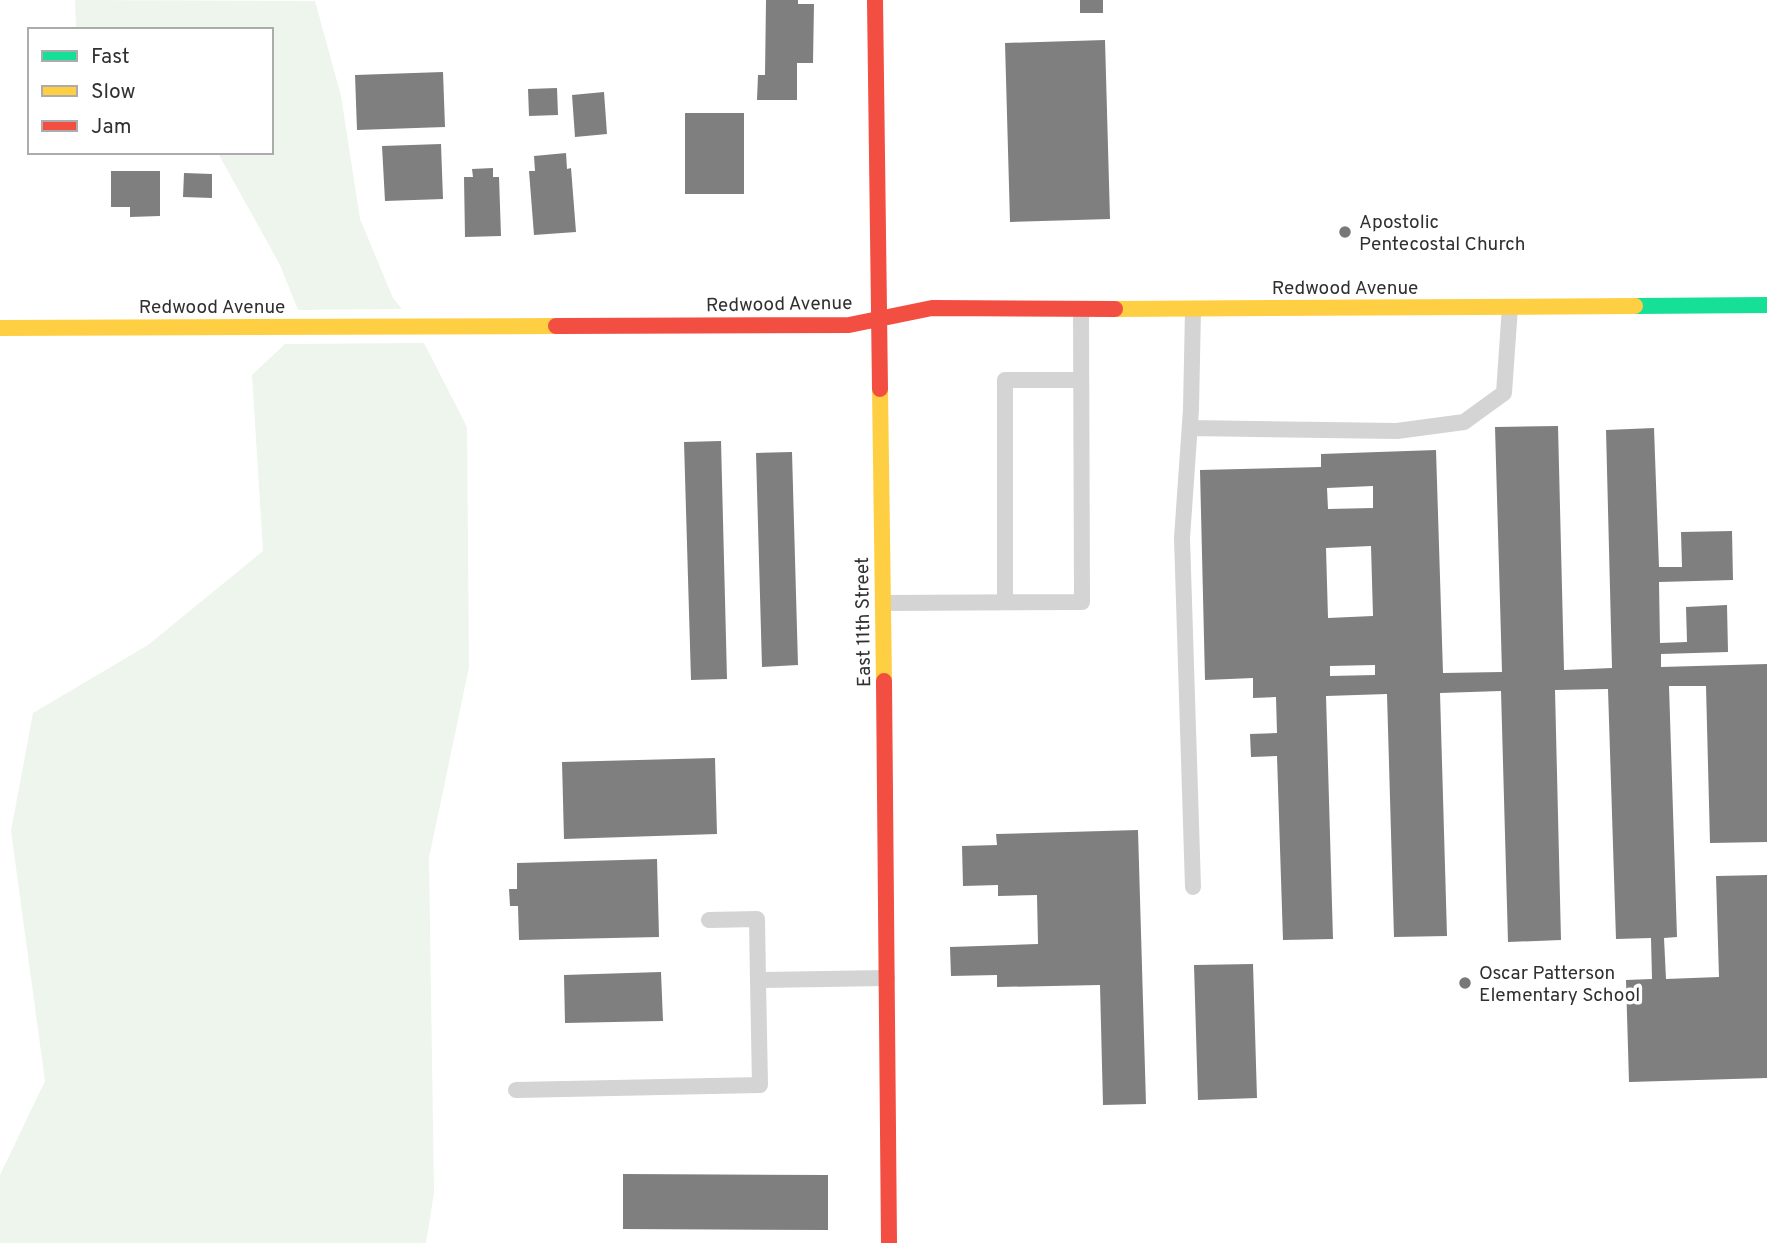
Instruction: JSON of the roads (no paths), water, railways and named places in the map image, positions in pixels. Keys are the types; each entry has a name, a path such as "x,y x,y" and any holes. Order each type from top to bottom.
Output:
{"street":[{"name":"East 11th Street","path":"875,0 889,1243"},
{"name":"Redwood Avenue","path":"0,328 849,325 932,308 1767,305"}],"lane":[{"path":"1190,428 1397,432 1464,422 1504,393 1510,307"},
{"path":"883,603 1082,602 1081,309"},
{"path":"1193,309 1190,428 1182,538 1193,887"},
{"path":"1005,602 1004,380 1081,380"},
{"path":"516,1090 760,1085 757,919 709,920"},
{"path":"758,979 887,978"}],"place":[{"name":"Apostolic Pentecostal Church","path":"1345,232"},
{"name":"Oscar Patterson Elementary School","path":"1465,983"}]}
